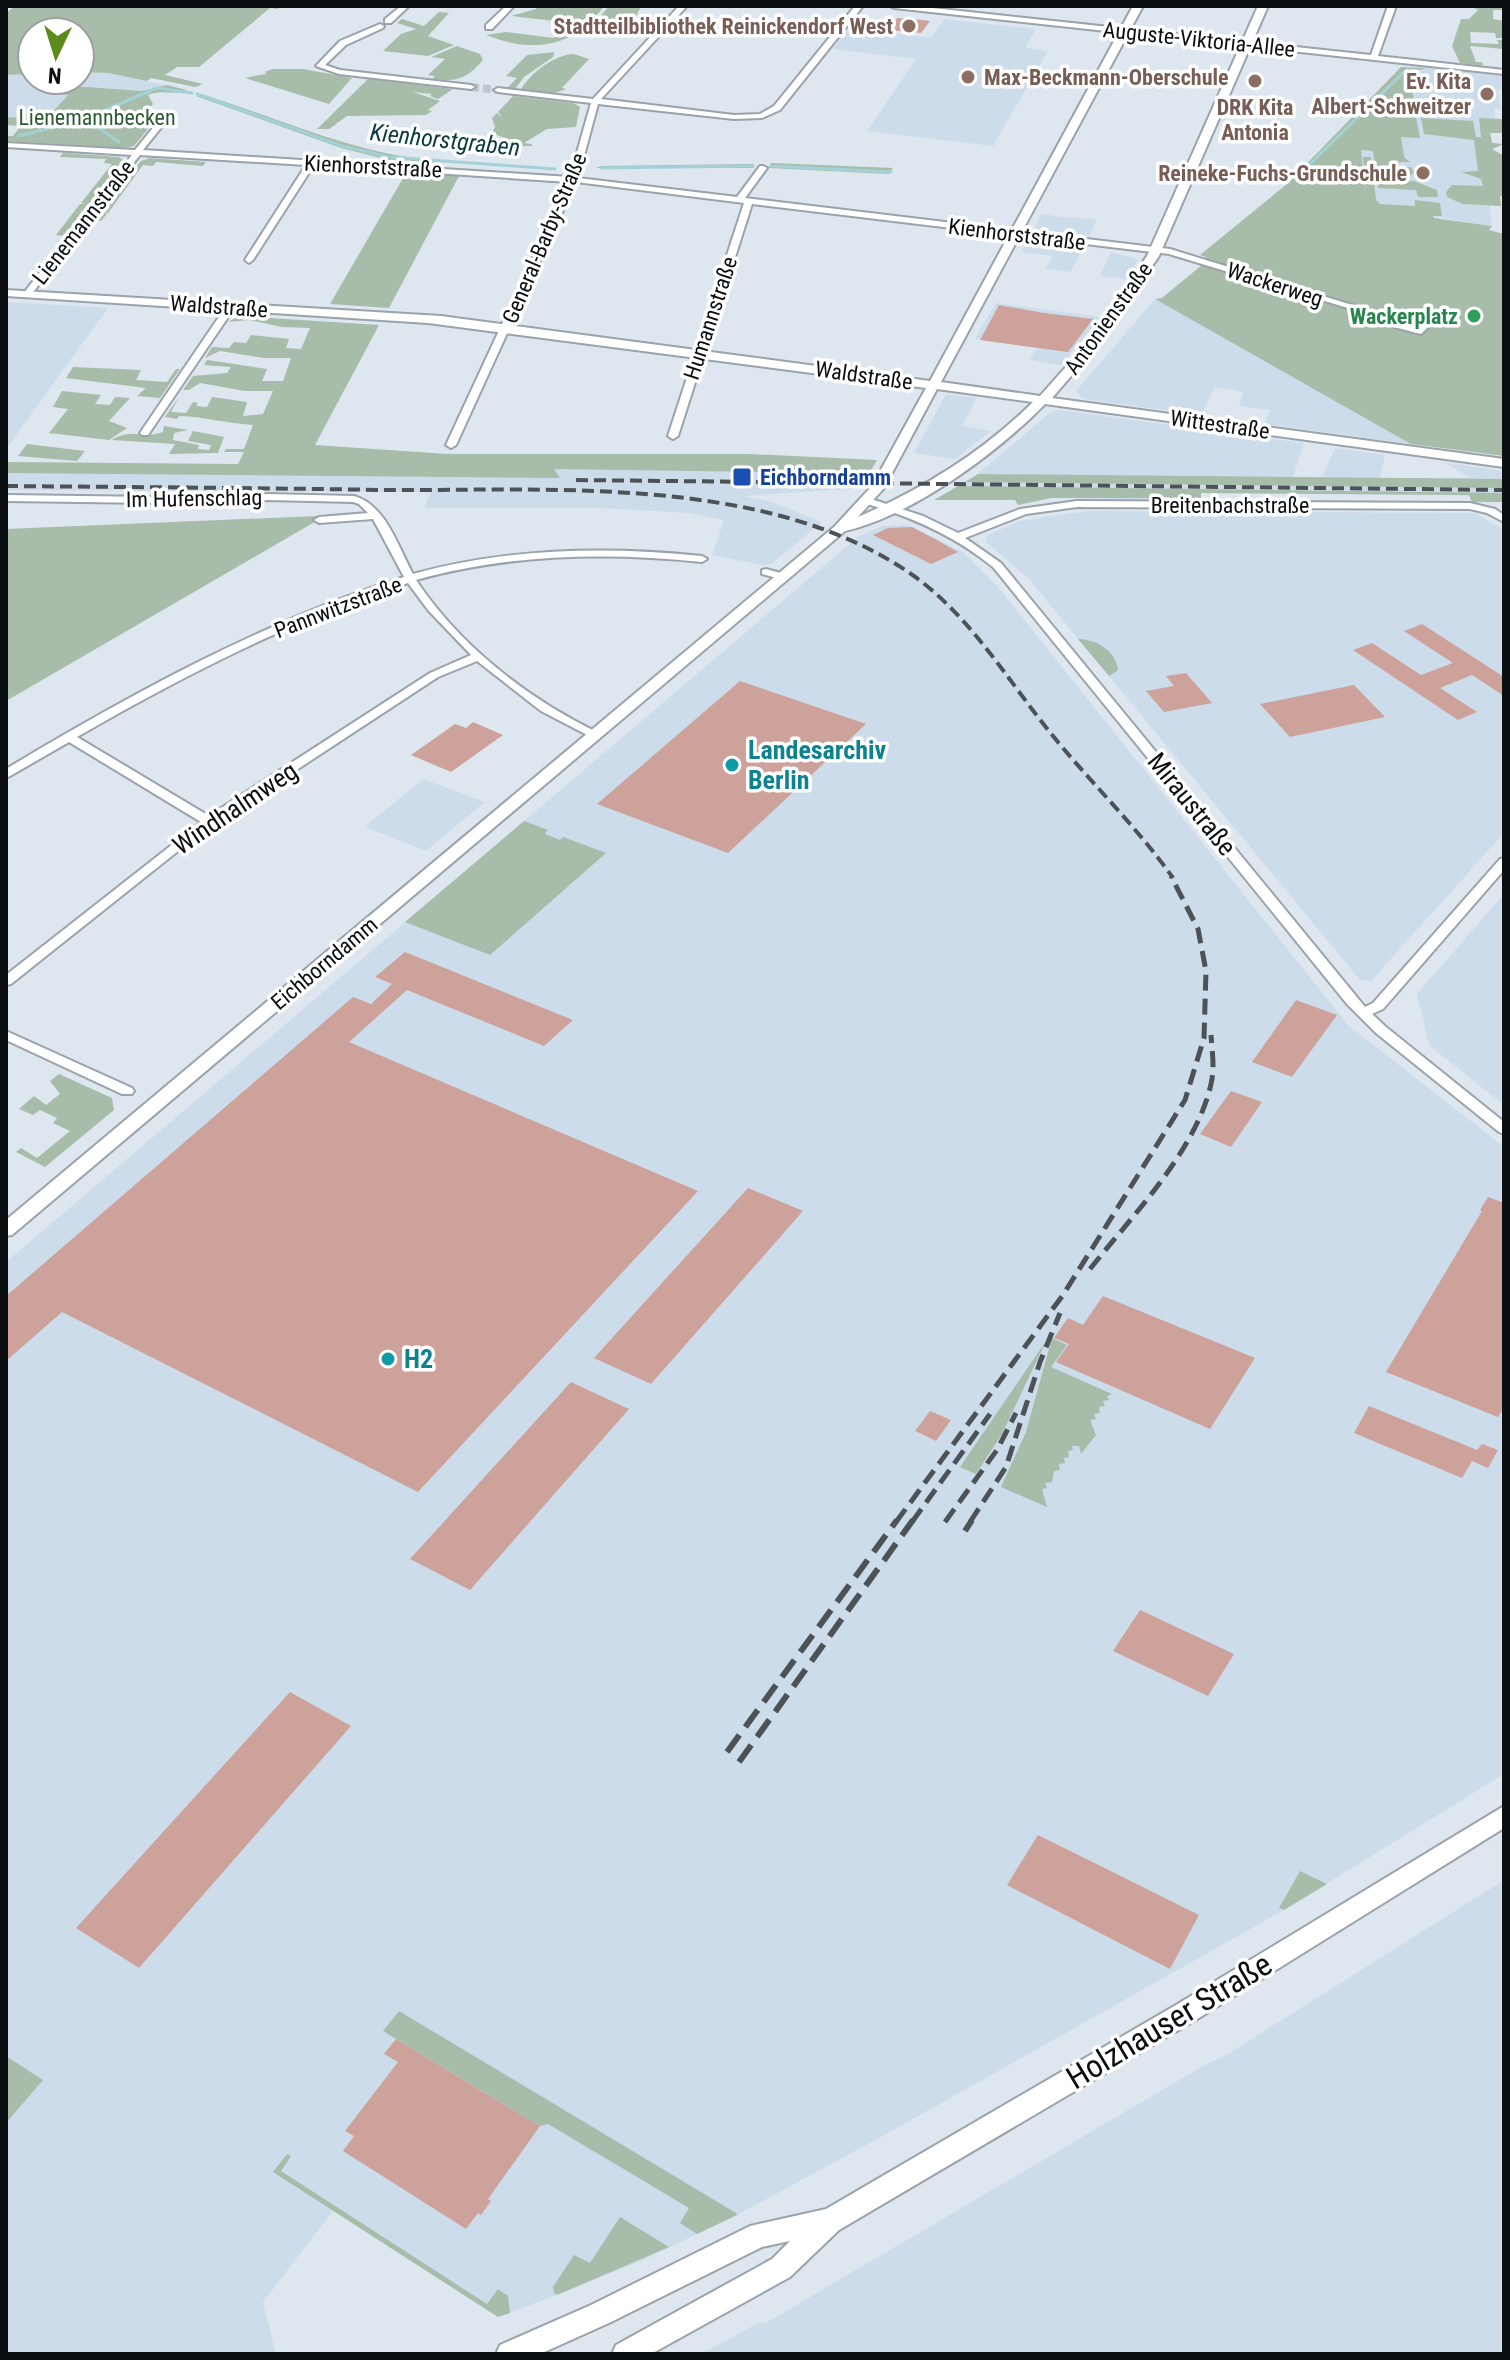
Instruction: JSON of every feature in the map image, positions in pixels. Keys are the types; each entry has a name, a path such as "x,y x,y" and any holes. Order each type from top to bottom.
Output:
{"main road":[{"name":"Eichborndamm","path":"6,1230 784,577 868,501 935,385 1138,6"},
{"name":"Antonienstraße","path":"839,530 895,509 953,474 1045,400 1096,342 1124,304 1156,250 1263,6"},
{"name":"Waldstraße","path":"6,293 431,320 935,385"},
{"name":"Wittestraße","path":"935,385 1504,463"},
{"name":"Holzhauser Straße","path":"625,2354 781,2268 830,2221 1185,2013 1504,1816"},
{"name":"Holzhauser Straße","path":"509,2354 542,2350 759,2235 830,2221"}],"street":[{"path":"405,6 384,24 343,43 320,66 339,72 471,87"},
{"path":"489,27 510,6"},
{"name":"General-Barby-Straße","path":"451,445 573,180 595,101 683,6"},
{"path":"498,90 737,117 769,114 859,6"},
{"name":"Auguste-Viktoria-Allee","path":"894,6 1504,72"},
{"path":"1374,58 1392,6"},
{"path":"1002,17 1008,9"},
{"name":"Lienemannstraße","path":"27,294 160,124 162,117 155,114"},
{"name":"Kienhorststraße","path":"6,145 573,180 1156,250 1198,259"},
{"path":"249,260 311,163"},
{"path":"744,201 763,168"},
{"name":"Humannstraße","path":"673,436 744,201"},
{"name":"Wackerweg","path":"1198,259 1399,321"},
{"path":"145,433 230,307"},
{"name":"Im Hufenschlag","path":"6,498 354,499 363,502 374,516"},
{"name":"Miraustraße","path":"868,501 895,509 958,537 997,565 1363,1013 1504,1129"},
{"name":"Breitenbachstraße","path":"958,537 1024,511 1077,504 1470,506 1491,511 1504,519"},
{"path":"319,520 374,516 411,579 478,656 528,696 561,718 595,735"},
{"name":"Pannwitzstraße","path":"6,774 68,736 255,640 411,579 481,562 550,554 633,553 702,559"},
{"path":"766,572 784,577"},
{"name":"Windhalmweg","path":"6,981 210,822 434,675 478,656"},
{"path":"68,736 210,822"},
{"path":"1363,1013 1378,1006 1504,862"},
{"path":"6,1035 127,1091"}],"shaded area":[{"name":"Max-Beckmann-Oberschule","path":"944,19 1036,29 1025,48 1048,51 993,146 867,131 916,59 833,49 847,29 858,27 863,21 886,24 884,27 889,28 887,33 931,38"},
{"name":"Reineke-Fuchs-Grundschule","path":"1426,68 1504,76 1504,89 1498,90 1501,109 1494,109 1495,118 1479,118 1492,226 1363,205 1357,150 1393,144 1416,114 1412,90 1403,87"},
{"path":"96,73 167,85 142,91 96,88"},
{"path":"6,75 16,75 16,96 66,96 46,119 6,117"},
{"path":"1041,214 1097,219 1089,236 1040,230 1035,227"},
{"path":"1034,243 1083,248 1071,272 1045,269 1053,256 1021,252 1025,245"},
{"path":"1111,252 1138,259 1127,279 1100,276"},
{"path":"1155,299 1411,444 1264,424 1270,410 1239,406 1243,392 1229,389 1214,388 1201,415 1083,399 1076,391"},
{"path":"6,302 108,308 6,449"},
{"path":"996,303 1101,317 1061,365 1028,360 1038,348 975,339"},
{"path":"946,394 977,398 962,426 991,431 955,459 914,453"},
{"path":"1059,410 1304,443 1293,477 1322,478 1335,448 1385,455 1380,478 1470,478 1446,463 1504,471 1504,496 1201,493 1201,498 1051,498 1018,505 1015,500 934,500 974,477 1051,412"},
{"path":"6,462 872,466 864,488 744,496 772,502 822,522 773,563 763,565 712,555 724,520 689,513 601,508 424,508 431,492 6,490"},
{"path":"1087,511 1474,513 1504,530 1504,833 1371,981 1360,980 1028,578 987,543 986,536 1019,521"},
{"path":"908,525 963,552 999,588 1348,1025 1504,1147 1504,1774 1284,1910 897,2128 737,2215 643,2260 557,2295 498,2317 333,2211 263,2302 276,2354 6,2354 6,1262 859,536 882,526"},
{"path":"423,779 485,802 426,851 365,827"},
{"path":"1504,894 1504,1105 1429,1045 1417,994"},
{"path":"1504,1880 1504,2354 701,2354 760,2322 765,2323 776,2317 1208,2063 1225,2056"}],"green space":[{"path":"15,6 281,6 278,9 270,8 199,67 177,67 165,75 203,84 195,87 151,78 147,81 96,73 96,16 16,16 16,75 6,75 6,13"},
{"path":"536,6 604,6 579,31 551,43 520,44 486,35 506,32 554,38 563,22 511,16 536,9"},
{"path":"609,6 641,6 628,34 643,35 648,31 643,36 621,34 623,31 613,30 621,20 599,18"},
{"path":"1471,6 1504,6 1504,10 1493,10 1493,19 1504,21 1504,38 1496,38 1495,33 1470,32 1471,43 1499,44 1497,40 1502,40 1504,49 1470,46 1476,62 1482,62 1483,66 1460,63 1452,46 1461,19 1469,19 1478,10"},
{"path":"439,12 449,13 428,36 454,45 428,56 383,51 401,34 416,29 397,23 402,19 424,26"},
{"path":"457,46 480,54 483,60 461,78 432,79 435,76 428,75 445,59 431,57"},
{"path":"554,52 553,57 524,77 515,89 507,88 517,78 506,76 527,55"},
{"path":"574,54 589,59 562,88 566,89 555,93 521,89 544,66"},
{"path":"1401,67 1426,68 1419,70 1403,87 1412,89 1416,114 1413,115 1420,138 1401,137 1404,157 1410,162 1400,162 1397,166 1411,167 1415,174 1403,176 1400,180 1414,181 1437,190 1438,197 1418,197 1416,190 1378,188 1373,151 1361,150 1366,199 1363,157 1371,157 1376,200 1380,204 1415,206 1415,200 1440,203 1442,216 1434,218 1492,226 1489,230 1504,234 1504,456 1411,444 1155,299 1162,298 1202,265 1206,257 1200,255 1287,184"},
{"path":"273,69 303,69 352,78 329,104 245,78"},
{"path":"368,79 453,89 438,99 430,96 432,94 413,92 440,101 426,115 347,116 329,129 317,129"},
{"name":"Lienemannbecken","path":"167,85 187,90 148,95 153,104 145,116 152,124 134,146 6,141 6,136 13,136 21,126 6,125 6,117 46,119 67,96 96,96 96,88 142,91"},
{"path":"201,94 350,144 411,158 443,161 440,167 383,163 389,160 341,148 196,96"},
{"path":"513,96 573,103 580,107 576,127 547,129 524,143 532,146 502,146 484,136 517,143 492,133 495,127 492,118 497,113 503,118 498,112"},
{"path":"1421,118 1473,121 1476,137 1481,137 1479,118 1504,119 1504,133 1490,133 1492,143 1504,144 1492,149 1504,156 1501,206 1463,204 1447,197 1446,192 1452,185 1483,186 1481,179 1461,172 1478,171 1474,140 1424,134"},
{"path":"63,153 119,157 123,160 83,211 79,211 82,212 64,236 56,235 80,204 85,204 81,203 112,164 104,163 106,159 60,157"},
{"path":"150,158 206,162 203,166 156,162 153,166 143,165 108,213 102,212 107,214 101,221 94,221 141,161"},
{"path":"771,163 893,168 889,174 769,168"},
{"path":"754,164 753,168 596,168 601,166"},
{"path":"406,173 459,176 389,308 330,304"},
{"path":"239,316 379,325 315,445 448,454 749,454 877,460 871,470 843,470 840,473 554,469 560,478 6,473 6,462 238,464 244,452 224,452 226,449 244,449 253,425 165,417 179,397 171,412 186,413 193,402 198,403 196,406 207,407 212,397 247,402 243,416 263,414 273,391 245,391 200,383 183,390 193,376 227,373 231,367 204,365 207,360 267,369 262,381 283,381 291,358 264,358 220,351 205,358 212,347 229,348 234,342 246,343 251,335 289,339 286,348 301,349 310,328 282,327 249,320 228,322"},
{"path":"73,367 141,370 136,380 167,382 176,369 180,369 160,398 137,396 146,388 66,378"},
{"path":"62,391 101,395 95,404 110,405 115,397 130,398 109,421 127,428 109,440 49,433 68,409 53,407"},
{"path":"164,426 188,430 174,433 173,440 199,445 198,449 209,450 211,445 188,441 193,431 224,437 218,453 169,454 175,444 112,440 125,435 156,434 163,432"},
{"path":"27,444 85,451 77,461 18,456"},
{"path":"978,474 1503,479 1504,488 965,482"},
{"path":"958,486 1504,493 1504,502 1472,502 1469,495 1201,493 1201,498 1051,498 1018,505 1015,500 934,500"},
{"path":"317,516 318,520 6,701 6,529"},
{"path":"1078,639 1104,647 1113,657 1118,670 1109,676"},
{"path":"524,821 548,830 545,834 560,840 563,837 606,853 490,955 405,922"},
{"path":"59,1074 112,1098 114,1110 45,1167 16,1152 21,1148 37,1158 70,1131 53,1123 57,1118 40,1110 33,1115 19,1109 34,1096 46,1105 60,1094 50,1081"},
{"path":"1052,1338 1067,1345 1051,1367 1112,1394 1107,1396 1109,1400 1103,1401 1105,1406 1099,1407 1100,1413 1094,1414 1096,1419 1090,1420 1096,1435 1081,1454 1079,1446 1072,1446 1073,1450 1068,1451 1069,1457 1064,1458 1065,1463 1059,1464 1060,1470 1054,1471 1052,1482 1045,1483 1047,1488 1042,1489 1047,1507 1001,1487 1026,1432"},
{"path":"1046,1341 1002,1434 976,1474 960,1467"},
{"path":"1300,1871 1327,1884 1284,1910 1279,1908"},
{"path":"399,2011 737,2215 697,2234 680,2223 689,2208 548,2124 540,2126 383,2031"},
{"path":"6,2056 43,2080 6,2123"},
{"path":"287,2154 291,2156 281,2171 487,2304 498,2289 508,2296 510,2313 498,2317 273,2172"},
{"path":"620,2217 669,2247 557,2295 554,2293 553,2287 574,2255 590,2263"}],"building":[{"name":"Stadtteilbibliothek Reinickendorf West","path":"897,18 930,21 921,33 888,30"},
{"path":"999,305 1093,319 1068,352 980,340"},
{"path":"912,527 958,552 931,564 873,535 888,528"},
{"path":"1422,624 1504,677 1504,696 1472,675 1440,688 1477,712 1458,720 1353,650 1372,643 1421,675 1453,663 1404,631"},
{"path":"1186,673 1212,703 1164,712 1146,691 1174,686 1166,676"},
{"name":"Landesarchiv Berlin","path":"740,681 866,724 728,853 597,804"},
{"path":"1354,685 1385,717 1290,737 1260,704"},
{"path":"473,722 503,735 451,772 411,755 455,724 466,728"},
{"path":"405,952 573,1020 544,1046 407,990 349,1042 698,1191 418,1492 62,1312 6,1361 6,1296 353,997 371,1004 392,984 375,977"},
{"path":"1296,1000 1337,1015 1292,1077 1252,1062"},
{"path":"1231,1091 1262,1102 1231,1147 1200,1134"},
{"path":"748,1188 803,1211 651,1384 594,1358"},
{"path":"1488,1197 1504,1203 1504,1407 1498,1417 1386,1372"},
{"path":"1103,1296 1255,1358 1210,1429 1056,1362 1069,1344 1054,1338 1068,1318 1083,1325"},
{"path":"571,1382 629,1409 470,1590 410,1559"},
{"path":"1369,1406 1477,1450 1482,1444 1498,1450 1488,1468 1472,1461 1462,1478 1354,1433"},
{"path":"930,1411 951,1420 936,1441 915,1431"},
{"path":"1140,1610 1234,1654 1208,1696 1113,1651"},
{"path":"290,1692 351,1726 139,1968 76,1928"},
{"path":"1038,1835 1199,1915 1170,1969 1007,1885"},
{"path":"396,2039 540,2126 488,2199 491,2201 481,2215 478,2213 466,2229 343,2151 354,2136 345,2131 398,2062 384,2054"}],"waterway":[{"name":"Kienhorstgraben","path":"1310,164 1407,69"},
{"name":"Kienhorstgraben","path":"18,136 77,122 157,88 192,93"},
{"name":"Kienhorstgraben","path":"197,94 342,146 389,157 555,169"},
{"path":"94,116 99,128 119,142"},
{"name":"Kienhorstgraben","path":"601,168 753,166"},
{"name":"Kienhorstgraben","path":"772,166 891,172"}],"tunnel":[{"path":"471,87 498,90"}],"railway":[{"path":"576,480 1504,490"},
{"path":"6,486 588,491 658,495 727,504 794,520 857,543 914,576 935,593 972,631 1053,736 1145,841 1173,878"},
{"path":"896,1522 1063,1295 1185,1100 1204,1038 1206,971 1198,929 1171,876"},
{"path":"1090,1269 1161,1182 1192,1134 1212,1078 1211,1035"},
{"path":"970,1522 1006,1467 1040,1362 1060,1313"},
{"path":"945,1522 997,1450 1016,1413"},
{"path":"912,1522 990,1414"},
{"path":"727,1752 897,1520"},
{"path":"739,1762 913,1520"},
{"path":"965,1531 972,1520"}],"place":[{"name":"Stadtteilbibliothek Reinickendorf West","path":"909,26"},
{"name":"Max-Beckmann-Oberschule","path":"968,77"},
{"name":"DRK Kita Antonia","path":"1255,81"},
{"name":"Ev. Kita Albert-Schweitzer","path":"1487,94"},
{"name":"Reineke-Fuchs-Grundschule","path":"1423,173"},
{"name":"Wackerplatz","path":"1474,316"},
{"name":"Eichborndamm","path":"742,477"},
{"name":"Landesarchiv Berlin","path":"732,765"},
{"name":"H2","path":"388,1359"}]}
